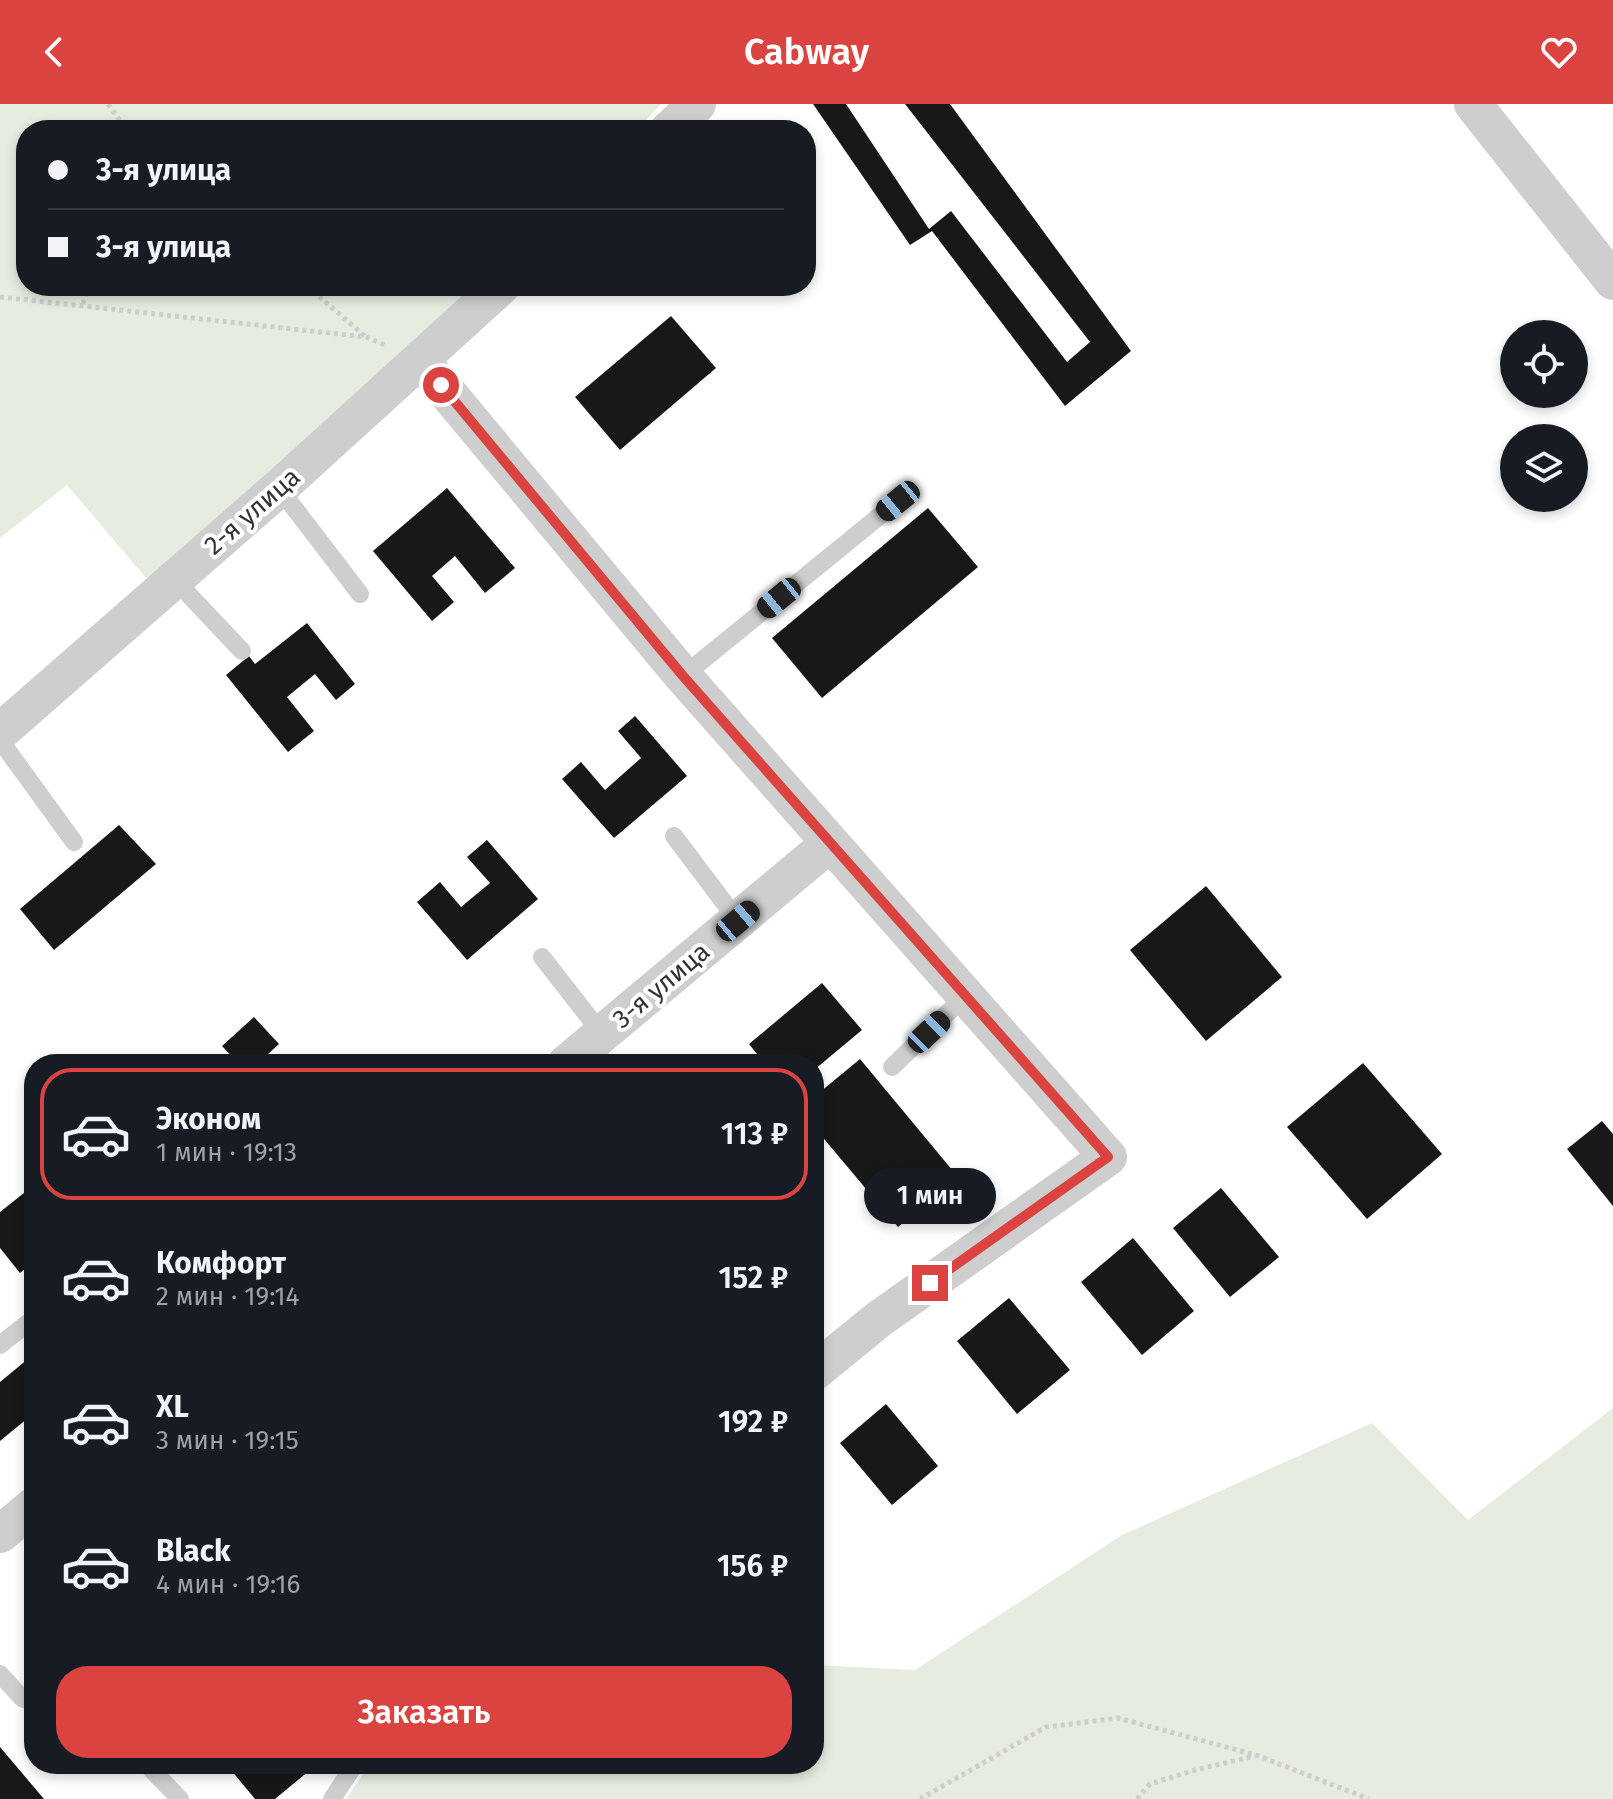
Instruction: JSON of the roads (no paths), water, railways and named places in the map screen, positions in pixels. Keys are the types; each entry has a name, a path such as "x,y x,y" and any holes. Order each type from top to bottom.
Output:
{"street":[{"path":"680,120 697,104"},
{"path":"1473,104 1613,281"},
{"name":"2-я улица","path":"0,732 279,488 490,296"},
{"path":"421,361 683,676 1108,1157 879,1319 824,1364"},
{"name":"3-я улица","path":"578,1054 829,844"},
{"path":"0,1534 24,1514"}],"lane":[{"path":"279,488 360,594"},
{"path":"683,676 898,501"},
{"path":"175,580 242,651"},
{"path":"0,740 74,842"},
{"path":"674,836 738,921"},
{"path":"542,957 602,1034"},
{"path":"892,1067 965,996"},
{"path":"0,1345 24,1326"},
{"path":"0,1674 24,1699"},
{"path":"156,1774 180,1799"},
{"path":"332,1799 348,1774"}]}
